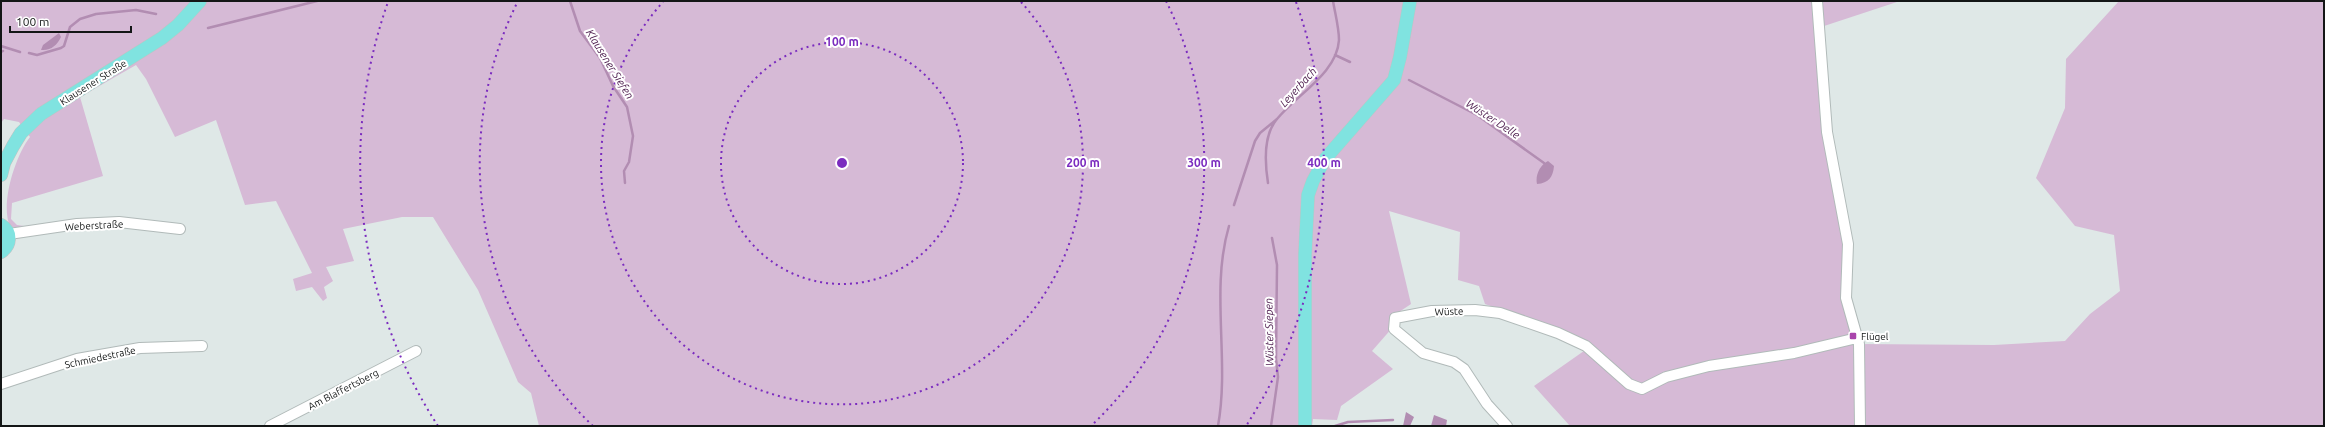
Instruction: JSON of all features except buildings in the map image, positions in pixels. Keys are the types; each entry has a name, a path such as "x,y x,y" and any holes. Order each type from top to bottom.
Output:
{"main road":[{"name":"Klausener Straße","path":"1,175 4,163 17,140 41,114 162,38 178,25 200,1"},
{"path":"1305,426 1305,255 1308,195 1313,181 1325,158 1394,80 1400,58 1410,1"},
{"path":"1,252 7,246 5,229"}],"street":[{"path":"1817,1 1827,132 1848,244 1846,298 1857,338 1860,426"},
{"name":"Weberstraße","path":"5,229 119,222 180,229"},
{"name":"Wüste","path":"1506,426 1487,404 1464,370 1454,362 1423,353 1415,348 1394,329 1395,318 1432,311 1475,310 1500,313 1558,333 1586,346 1629,384 1638,388 1647,387 1666,378 1709,366 1794,353 1857,338"},
{"name":"Schmiedestraße","path":"1,384 77,359 140,348 202,346"},
{"name":"Am Blaffertsberg","path":"270,426 416,351"}],"shaded area":[{"path":"1,1 1900,1 1818,28 1856,344 1994,345 2065,341 2090,314 2120,291 2114,235 2075,226 2036,178 2065,108 2066,59 2119,1 2324,1 2324,426 1570,426 1534,386 1591,346 1579,338 1485,304 1479,286 1458,280 1460,232 1389,211 1411,304 1393,316 1393,327 1372,351 1393,369 1341,406 1337,420 1313,419 1312,426 539,426 531,393 518,382 478,290 433,217 402,217 343,229 354,261 326,267 333,281 324,287 327,298 323,301 312,287 296,291 293,279 312,273 276,201 245,205 216,120 175,137 146,79 136,65 80,97 103,176 12,203 11,219 17,225 24,226 16,228 10,226 7,217 8,194 14,168 24,145 30,137 19,122 4,119 1,123"},
{"path":"59,33 61,37 56,45 48,50 41,50 43,45"},
{"path":"1548,161 1554,166 1553,173 1550,179 1537,184 1539,171"},
{"path":"1406,412 1414,417 1410,426 1403,426"},
{"path":"1434,415 1447,420 1446,426 1431,426"}],"waterway":[{"path":"208,28 317,1"},
{"name":"Klausener Siefen","path":"570,1 580,31 600,58 613,86 627,107 633,136 629,162 624,171 625,183"},
{"name":"Leyerbach","path":"1268,183 1266,168 1266,144 1270,130 1282,113 1322,75 1331,64 1336,53 1339,35 1333,1"},
{"path":"29,53 37,55 61,48 64,46 70,27 80,19 96,14 136,10 156,14"},
{"path":"1,46 20,52"},
{"name":"Wüster Delle","path":"1335,55 1350,62"},
{"name":"Wüster Delle","path":"1409,80 1477,115 1544,163"},
{"path":"1234,205 1255,141 1260,133 1277,119"},
{"name":"Leyerbach","path":"1218,426 1222,376 1220,300 1221,275 1229,226"},
{"name":"Wüster Siepen","path":"1271,426 1278,377 1276,359 1277,265 1272,238"},
{"name":"Wüster Siepen","path":"1335,426 1348,422 1393,420"}],"place":[{"name":"Flügel","path":"1853,336"}]}
